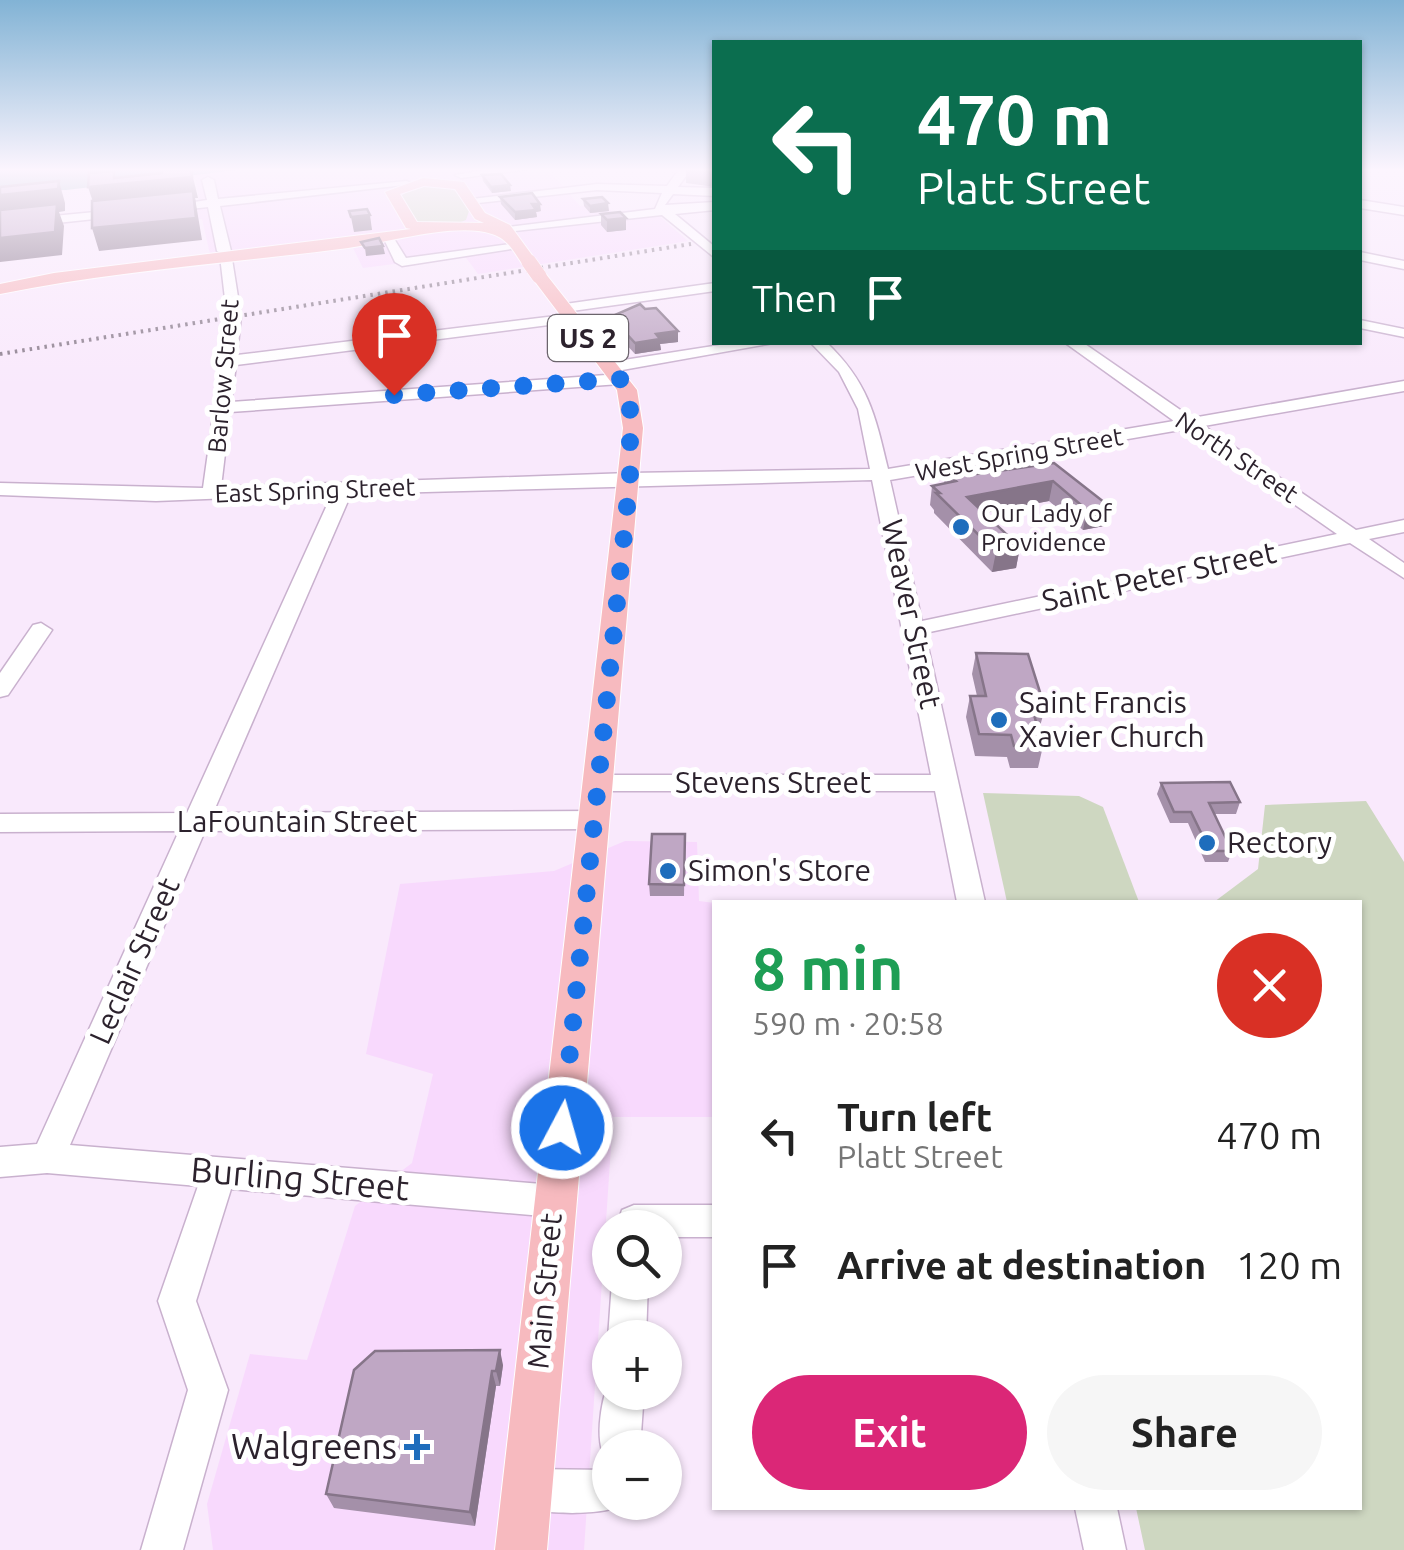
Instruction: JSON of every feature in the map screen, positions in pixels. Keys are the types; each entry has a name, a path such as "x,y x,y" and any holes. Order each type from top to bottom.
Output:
{"main road":[{"path":"0,289 73,275 375,241"},
{"name":"Main Street","path":"514,241 616,373 630,403 630,478 521,1550"}],"street":[{"name":"Barlow Street","path":"211,494 225,407 234,303 224,241"},
{"path":"389,241 402,262 492,241"},
{"path":"1362,256 1404,264"},
{"path":"229,360 568,313 712,287"},
{"path":"1362,324 1404,334"},
{"path":"225,407 616,373 757,345"},
{"name":"Weaver Street","path":"820,345 858,388 882,475 971,900"},
{"name":"North Street","path":"1075,345 1404,572"},
{"name":"West Spring Street","path":"630,478 882,475 1404,386"},
{"name":"East Spring Street","path":"0,489 104,495 211,494 630,478"},
{"name":"Leclair Street","path":"47,1158 344,490"},
{"name":"Saint Peter Street","path":"914,629 1404,526"},
{"path":"0,690 40,630"},
{"name":"Stevens Street","path":"596,802 948,783"},
{"name":"LaFountain Street","path":"0,823 197,823 596,802"},
{"name":"Burling Street","path":"0,1162 47,1158 554,1201"},
{"path":"162,1550 208,1390 203,1364 177,1316 177,1300 219,1173"},
{"path":"682,1222 712,1222"},
{"path":"526,1490 592,1491"},
{"path":"1096,1510 1105,1550"}],"shaded area":[{"path":"207,241 686,241 478,274 464,255 363,268 353,248 212,263"},
{"path":"983,793 1079,796 1103,807 1138,900 1007,900"},
{"path":"1366,801 1404,862 1404,1550 1145,1550 1136,1510 1362,1510 1362,900 1217,900 1258,869 1265,805"},
{"path":"625,841 697,842 699,901 712,903 712,1117 613,1117 607,1210 592,1210 592,1300 601,1300 599,1320 592,1320 593,1410 584,1550 213,1550 207,1504 250,1354 307,1360 355,1206 412,1163 433,1074 366,1054 400,884 554,871"}],"building":[{"path":"381,241 383,246 365,248 361,242"},
{"path":"640,304 645,309 656,308 678,331 656,334 660,339 635,343 614,320 623,316 617,314"},
{"path":"1054,463 1109,506 1087,510 1053,481 967,497 1020,547 996,552 932,486 956,481 946,472 969,468 977,474"},
{"name":"Saint Francis Xavier Church","path":"976,653 1028,654 1045,708 1032,708 1043,746 1014,746 1011,735 979,734 970,696 986,696"},
{"path":"1230,782 1240,802 1209,803 1232,851 1210,851 1191,812 1174,812 1161,783"},
{"name":"Simon's Store","path":"652,834 685,834 684,885 649,884"},
{"name":"Walgreens","path":"500,1350 496,1371 492,1371 470,1512 326,1494 354,1370 375,1351"}],"railway":[{"path":"0,354 691,244"}],"place":[{"name":"Our Lady of Providence","path":"961,527"},
{"name":"Saint Francis Xavier Church","path":"999,720"},
{"name":"Rectory","path":"1207,843"},
{"name":"Simon's Store","path":"668,871"},
{"name":"Walgreens","path":"417,1447"}],"route":[{"path":"394,395 620,379 630,403 630,478 562,1128"}]}
